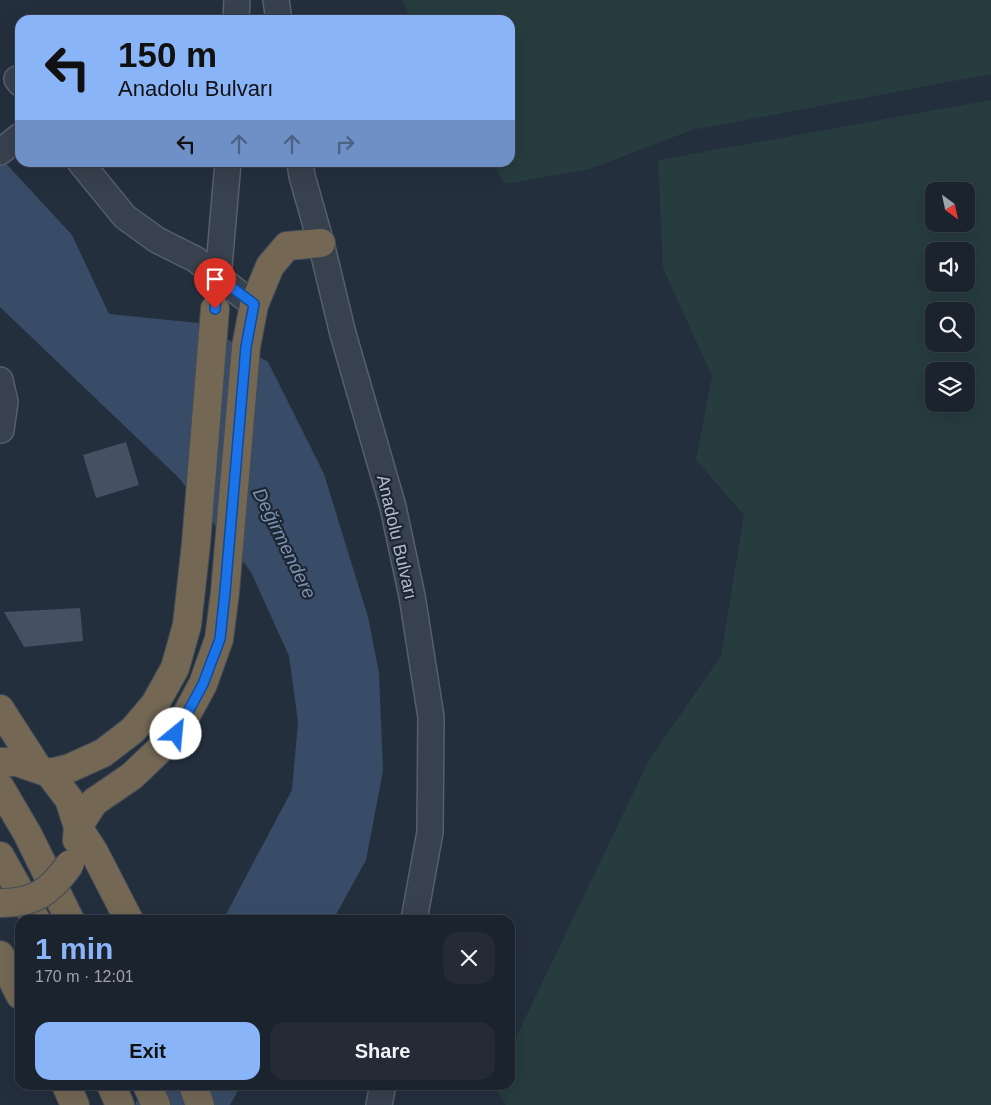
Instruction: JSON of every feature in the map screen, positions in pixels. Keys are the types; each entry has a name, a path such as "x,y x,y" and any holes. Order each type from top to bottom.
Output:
{"highway":[{"path":"0,903 15,903 39,896 57,882 70,864 77,843 78,827 94,802 132,776 176,734 203,684 220,639 246,347 254,304 270,266 287,246 321,243"},
{"path":"26,766 70,768 103,753 133,730 155,704 175,668 188,625 215,309"},
{"path":"0,709 26,766 70,799 78,827 94,852 126,915"},
{"path":"0,786 27,833 68,915"},
{"path":"0,856 33,915"},
{"path":"0,955 15,985"},
{"path":"113,1090 120,1105"},
{"path":"149,1090 156,1105"},
{"path":"195,1090 200,1105"}],"street":[{"path":"236,15 237,0"},
{"path":"276,0 278,15"},
{"path":"84,167 125,217 157,240 195,259 254,304"},
{"path":"215,309 228,167"},
{"name":"Anadolu Bulvarı","path":"301,167 343,334 393,507 412,596 431,717 430,832 415,915"},
{"path":"0,380 5,402 1,430"},
{"path":"380,1105 382,1090"}],"green space":[{"path":"402,0 991,0 991,74 692,130 590,169 505,184 494,167 515,167 515,15 410,15"},
{"path":"991,100 991,1105 506,1105 496,1090 515,1090 515,1040 649,760 721,656 744,515 696,460 712,376 663,268 658,160"}],"water":[{"name":"Değirmendere","path":"0,157 72,235 109,314 198,323 268,362 324,474 368,617 379,673 383,771 366,860 336,915 226,915 292,790 298,722 289,656 251,572 179,478 0,307"},
{"path":"141,1090 238,1090 230,1105 135,1105"}],"building":[{"path":"126,442 139,485 96,498 83,455"},
{"path":"80,608 83,641 24,647 4,612"}],"route":[{"path":"176,734 203,684 220,639 246,347 254,304 218,277 215,309"}]}
